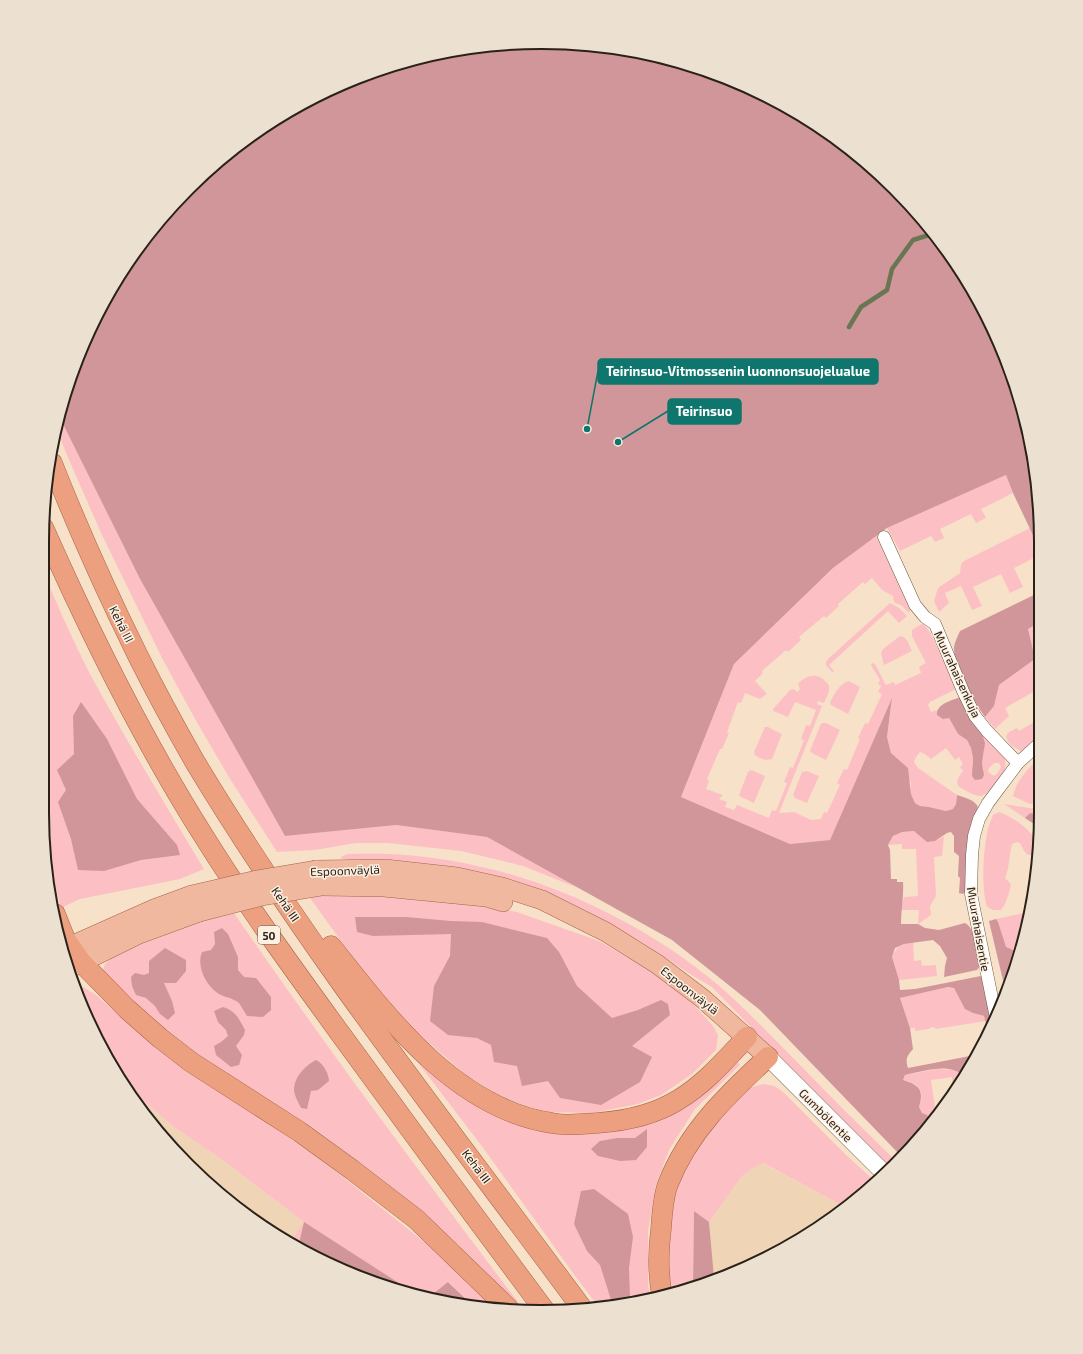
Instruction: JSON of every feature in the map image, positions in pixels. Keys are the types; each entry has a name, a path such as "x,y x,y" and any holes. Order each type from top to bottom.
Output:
{"highway":[{"name":"Kehä III","path":"54,469 68,504 110,599 161,700 195,761 274,887 324,959 578,1304"},
{"name":"50","path":"49,541 80,610 138,724 202,835 250,908 300,979 540,1305"},
{"path":"274,887 330,945 362,985 438,1067 479,1097 503,1110 530,1119 553,1124 579,1125 634,1118 659,1110 678,1100 702,1083 747,1037"},
{"path":"71,956 160,1038 192,1062 300,1132 416,1219 503,1303"},
{"path":"661,1290 658,1260 662,1214 668,1185 681,1156 706,1120 725,1098 768,1057"}],"main road":[{"name":"Espoonväylä","path":"71,956 154,909 196,904 257,880 319,878 385,869 457,877 502,887 542,900 606,932 657,964 697,994 768,1057"},
{"name":"Gumbölentie","path":"768,1057 881,1170"}],"street":[{"name":"Muurahaisenkuja","path":"884,537 915,606 924,617 935,624 975,716 987,731 1018,763"},
{"name":"Muurahaisentie","path":"994,1007 971,894 974,836 979,819 988,803 1018,763 1034,748"}],"shaded area":[{"path":"509,50 574,50 638,58 700,75 730,86 788,115 841,151 890,193 932,242 968,295 997,353 1017,414 1025,445 1030,477 1034,537 1006,475 887,528 833,568 734,664 681,797 790,844 830,840 892,698 887,737 891,753 908,768 911,794 915,803 920,806 946,811 953,809 956,804 957,795 972,800 978,807 975,814 965,892 963,894 959,893 959,856 954,852 954,836 951,832 935,841 927,842 914,831 902,832 893,836 888,845 890,850 891,879 897,879 897,882 903,882 901,924 918,924 925,928 939,930 965,923 969,926 974,936 981,965 977,970 944,977 947,958 940,946 933,940 904,944 895,948 892,957 899,980 900,990 915,989 981,976 984,978 991,1013 986,1024 984,1016 965,1009 954,988 948,987 900,998 910,1028 913,1049 907,1058 908,1068 970,1056 968,1059 959,1073 944,1068 905,1075 903,1080 917,1086 921,1092 919,1107 922,1113 928,1117 898,1153 760,1010 672,940 487,837 396,825 285,836 140,579 63,425 66,414 86,353 115,295 132,268 171,217 193,193 217,171 268,132 295,115 324,100 353,86 383,75 445,58"},
{"path":"63,425 140,579 285,836 396,825 487,837 578,888 523,866 461,851 388,843 356,843 315,850 277,852 230,779 162,658 102,535 60,437"},
{"path":"1006,475 1013,493 981,509 986,518 976,523 971,514 940,529 944,538 935,542 931,536 900,551 887,528"},
{"path":"1030,528 1034,536 1034,558 1014,568 1023,587 1010,593 1001,574 973,587 982,606 972,610 961,586 945,593 949,603 939,612 934,601 938,588 960,573 961,564 964,561"},
{"path":"877,535 883,543 911,607 909,613 902,606 894,602 893,596 882,590 872,578 865,584 863,582 838,604 839,606 826,618 824,616 799,637 801,640 788,652 786,650 762,671 763,673 755,681 767,694 760,699 745,693 741,703 738,702 727,732 729,733 722,749 720,749 707,779 709,781 706,789 723,795 719,799 727,802 725,807 734,810 737,805 769,818 772,810 776,811 787,783 784,782 790,767 793,768 804,740 801,739 806,725 810,726 816,710 795,702 788,717 773,711 773,709 790,690 793,689 798,692 800,689 798,684 801,681 808,677 816,676 823,679 828,684 828,693 824,703 818,701 817,704 822,706 779,813 794,812 811,820 821,819 824,812 827,813 840,785 837,783 844,769 847,770 860,739 858,738 865,723 868,724 882,694 878,692 881,686 878,684 880,680 871,665 872,663 875,664 886,685 894,682 895,685 921,673 919,667 926,663 912,636 912,630 923,623 931,634 956,689 930,702 928,705 931,712 937,710 937,715 949,718 958,734 967,740 971,748 973,758 972,766 984,771 982,763 984,751 981,731 1001,752 1005,759 1005,768 1004,772 991,789 984,795 978,796 958,786 958,778 963,771 960,767 963,764 959,757 955,760 946,748 931,759 920,752 914,762 918,768 957,795 956,804 953,809 946,811 920,806 915,803 911,794 911,783 901,762 891,753 887,737 892,700 830,840 790,844 681,797 734,664 833,568","holes":["994,763 999,763 1001,767 997,774 994,776 988,772 989,768"]},
{"path":"49,585 90,674 204,869 180,879 80,899 61,908 53,876 50,845"},
{"path":"1034,595 1034,626 1028,629 1034,660 999,685 994,706 985,717 970,693 957,667 954,649 960,631"},
{"path":"890,603 899,608 907,616 899,623 888,611 829,665 834,671 832,672 826,665 828,659"},
{"path":"1034,626 1034,660 1028,629"},
{"path":"900,636 906,639 912,651 884,665 881,653 883,649"},
{"path":"1034,660 1034,694 1033,692 1005,708 1009,716 995,729 985,717 994,706 999,685"},
{"path":"849,681 860,687 848,714 830,703 842,684"},
{"path":"960,697 981,731 985,743 982,763 984,775 982,779 975,780 972,776 973,758 971,748 967,740 958,734 949,718 943,719 937,715 937,711 941,706"},
{"path":"81,702 107,739 137,799 177,845 180,855 141,860 104,871 78,870 71,839 58,802 66,790 57,770 74,754 73,716"},
{"path":"1034,722 1034,741 1021,751 1010,743 1006,736 1009,732 1017,728 1019,731"},
{"path":"822,723 826,723 840,730 826,760 810,751"},
{"path":"765,727 782,734 772,759 770,760 759,758 754,752"},
{"path":"1034,763 1034,803 1030,804 1013,796 1017,784"},
{"path":"751,770 765,776 754,803 739,795 748,772"},
{"path":"807,771 819,776 807,803 795,798 793,795 802,772"},
{"path":"1004,804 1034,808 1034,814 1030,813 1025,818"},
{"path":"999,812 1010,817 1021,824 1033,836 1032,855 1028,855 1020,843 1017,842 1012,844 1005,878 1011,884 1009,895 1001,910 993,910 987,907 983,879 986,838 993,815"},
{"path":"1030,813 1034,814 1034,824 1025,818"},
{"path":"914,831 931,842 944,836 942,856 934,857 936,896 930,906 931,915 918,924 919,910 901,910 904,897 918,896 916,849 902,849 902,844 888,845 893,837 898,833"},
{"path":"347,854 411,855 474,865 547,886 609,913 667,947 694,965 718,985 760,1024 893,1158 887,1164 712,987 640,941 600,920 369,863 342,859 341,857"},
{"path":"365,893 469,902 517,912 599,941 646,968 679,991 713,1026 718,1035 716,1050 692,1074 661,1095 638,1104 592,1113 545,1112 501,1097 466,1075 414,1030 362,970 310,898 323,895"},
{"path":"232,910 375,1112 520,1304 516,1304 488,1274 424,1215 361,1164 317,1132 211,1064 154,1020 116,987 103,970 105,964 123,952 156,937"},
{"path":"1024,913 1009,969 1001,971 989,921 996,921 996,919"},
{"path":"355,917 406,917 482,922 547,938 559,952 577,986 612,1018 638,1010 661,1000 668,1004 670,1015 632,1046 652,1057 640,1082 601,1105 560,1098 548,1081 522,1086 517,1066 494,1062 491,1045 477,1038 448,1035 430,1021 434,986 450,956 451,934 373,936 357,932"},
{"path":"996,919 1006,947 1014,951 1004,983 989,921"},
{"path":"222,928 228,934 238,957 238,970 244,977 256,978 271,997 271,1010 263,1017 247,1016 239,1003 219,994 210,986 203,975 200,963 202,952 211,950 215,944 214,932"},
{"path":"913,942 914,961 921,960 922,966 936,965 937,976 899,980 892,957 900,946"},
{"path":"165,948 186,960 186,971 176,983 164,983 172,1001 175,1013 168,1020 160,1014 155,1006 146,998 136,995 132,986 131,977 135,973 144,975 149,973 149,961"},
{"path":"81,987 96,995 160,1051 314,1154 448,1261 489,1302 466,1299 449,1282 434,1293 383,1279 353,1268 295,1239 293,1238 304,1222 221,1159 175,1128 141,1099 132,1086 115,1059 100,1030"},
{"path":"948,987 954,988 973,1013 984,1016 986,1021 936,1029 934,1027 915,1031 915,1028 910,1028 900,998"},
{"path":"223,1007 234,1013 245,1030 244,1035 236,1046 242,1055 239,1065 231,1067 216,1055 214,1046 228,1036 226,1030 218,1022 214,1011"},
{"path":"413,1056 460,1096 489,1113 528,1127 573,1131 631,1125 736,1061 740,1065 695,1109 669,1150 656,1185 648,1231 648,1285 650,1293 595,1302 484,1149"},
{"path":"316,1060 325,1069 329,1081 318,1090 311,1091 307,1109 301,1108 294,1090 296,1081 301,1072"},
{"path":"936,1069 956,1070 959,1073 952,1084 952,1077 931,1080 935,1108 928,1117 922,1113 919,1107 921,1101 920,1089 914,1084 903,1080 905,1075"},
{"path":"764,1084 774,1086 782,1091 847,1156 871,1178 840,1204 763,1163 753,1168 742,1176 709,1222 694,1211 693,1281 670,1288 667,1243 678,1178 694,1147 744,1092 752,1087"},
{"path":"141,1099 175,1128 221,1159 304,1222 293,1238 242,1203 193,1161 171,1137"},
{"path":"647,1129 647,1147 636,1160 620,1161 598,1156 591,1149 600,1141 617,1138 635,1138"},
{"path":"762,1163 840,1204 788,1239 730,1268 714,1274 709,1222 742,1176"},
{"path":"594,1189 628,1214 633,1237 629,1268 630,1297 611,1300 600,1265 587,1251 574,1224 581,1191"},
{"path":"694,1211 709,1222 714,1274 693,1281"},
{"path":"304,1222 400,1284 353,1268 300,1241"},
{"path":"448,1282 466,1299 445,1296 434,1293"}],"waterway":[{"path":"849,327 861,307 887,290 892,269 913,240 927,236"}],"place":[{"name":"Teirinsuo-Vitmossenin luonnonsuojelualue","path":"587,429"},
{"name":"Teirinsuo","path":"618,442"}]}
